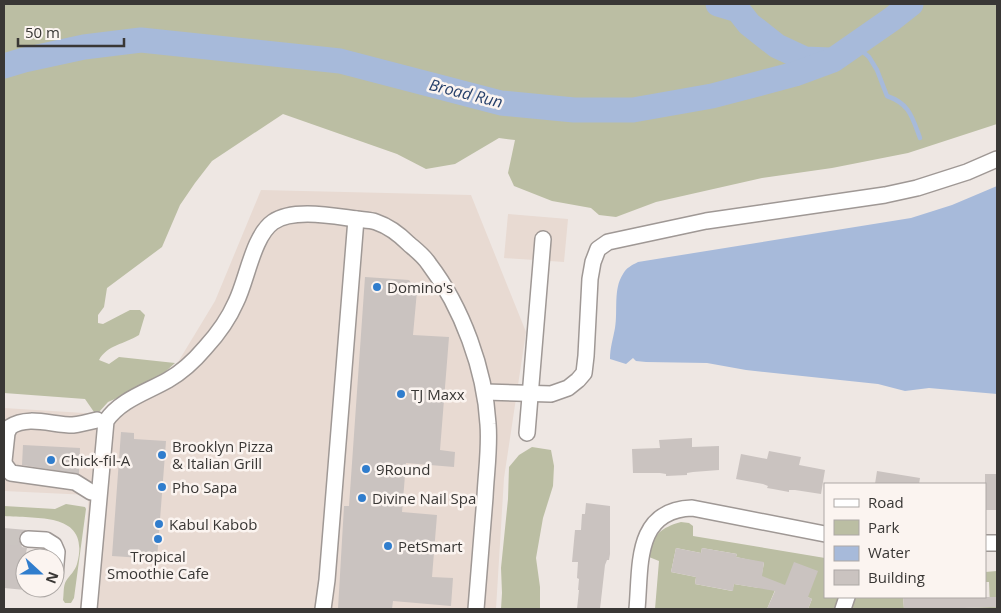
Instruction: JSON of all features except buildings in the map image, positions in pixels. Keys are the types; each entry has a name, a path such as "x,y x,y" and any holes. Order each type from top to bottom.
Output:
{"street":[{"path":"485,392 556,394 568,388 584,373 590,278 598,249 608,242 706,221 885,195 917,188 967,172 997,158"},
{"path":"89,609 106,421 120,405 182,371 213,339 235,304 254,251 262,234 272,222 291,215 313,214 376,222 390,228 428,262 441,281 476,356 485,392 488,426 476,609"},
{"path":"323,609 328,580 356,219"},
{"path":"527,432 543,239"},
{"path":"91,492 75,482 11,473 4,461 7,433 10,427 24,421 72,425 97,420"},
{"path":"637,609 644,541 653,524 666,514 680,508 692,508 824,534"},
{"path":"28,539 46,540 54,544 56,548"}],"shaded area":[{"path":"261,190 471,195 526,332 504,478 496,609 80,609 89,495 4,491 4,408 100,414 172,372 215,301"},
{"path":"508,214 568,219 564,262 504,258"}],"green space":[{"path":"4,4 997,4 997,124 908,153 832,168 762,178 656,202 616,217 599,215 591,208 552,201 514,186 508,173 515,140 499,138 455,164 426,169 397,154 283,114 212,161 180,205 162,247 107,288 104,307 98,315 98,323 103,324 130,310 140,310 145,315 139,335 111,348 99,360 109,364 119,357 175,363 147,385 108,402 99,412 94,412 85,399 4,393"},
{"path":"532,447 551,450 554,466 553,486 543,518 536,558 540,587 540,609 501,609 501,568 508,499 509,467 519,455"},
{"path":"66,504 85,507 86,509 74,598 71,603 65,603 63,600 65,598 65,583 77,564 79,547 76,535 69,527 59,522 32,517 4,516 4,506 55,509"},
{"path":"681,522 689,523 693,526 693,536 824,558 824,598 903,598 904,609 808,609 812,599 778,583 767,609 655,609 659,561 649,557 650,550 658,534 668,527","holes":["676,548 701,553 702,548 737,554 736,557 764,563 759,588 734,584 732,591 695,584 696,577 671,572"]},
{"path":"997,571 997,609 964,609 990,607 989,582 986,582 986,572"}],"water":[{"path":"997,186 997,394 929,388 905,391 878,384 746,370 707,363 646,362 636,361 633,358 626,364 610,359 616,321 618,286 626,270 638,262 911,218 952,205"}],"waterway":[{"path":"718,4 738,10 749,24 777,46 805,59 830,60"},
{"name":"Broad Run","path":"4,66 84,47 141,40 340,61 501,103 574,110 633,110 712,96 795,74 833,60 911,4"},
{"path":"855,45 869,57 877,70 887,96 901,103 909,112 920,138"}],"tunnel":[{"path":"4,537 28,539"}],"place":[{"name":"Domino's","path":"377,287"},
{"name":"TJ Maxx","path":"401,394"},
{"name":"Brooklyn Pizza & Italian Grill","path":"162,455"},
{"name":"Chick-fil-A","path":"51,460"},
{"name":"9Round","path":"366,469"},
{"name":"Pho Sapa","path":"162,487"},
{"name":"Divine Nail Spa","path":"362,498"},
{"name":"Kabul Kabob","path":"159,524"},
{"name":"Tropical Smoothie Cafe","path":"158,539"},
{"name":"PetSmart","path":"388,546"}]}
